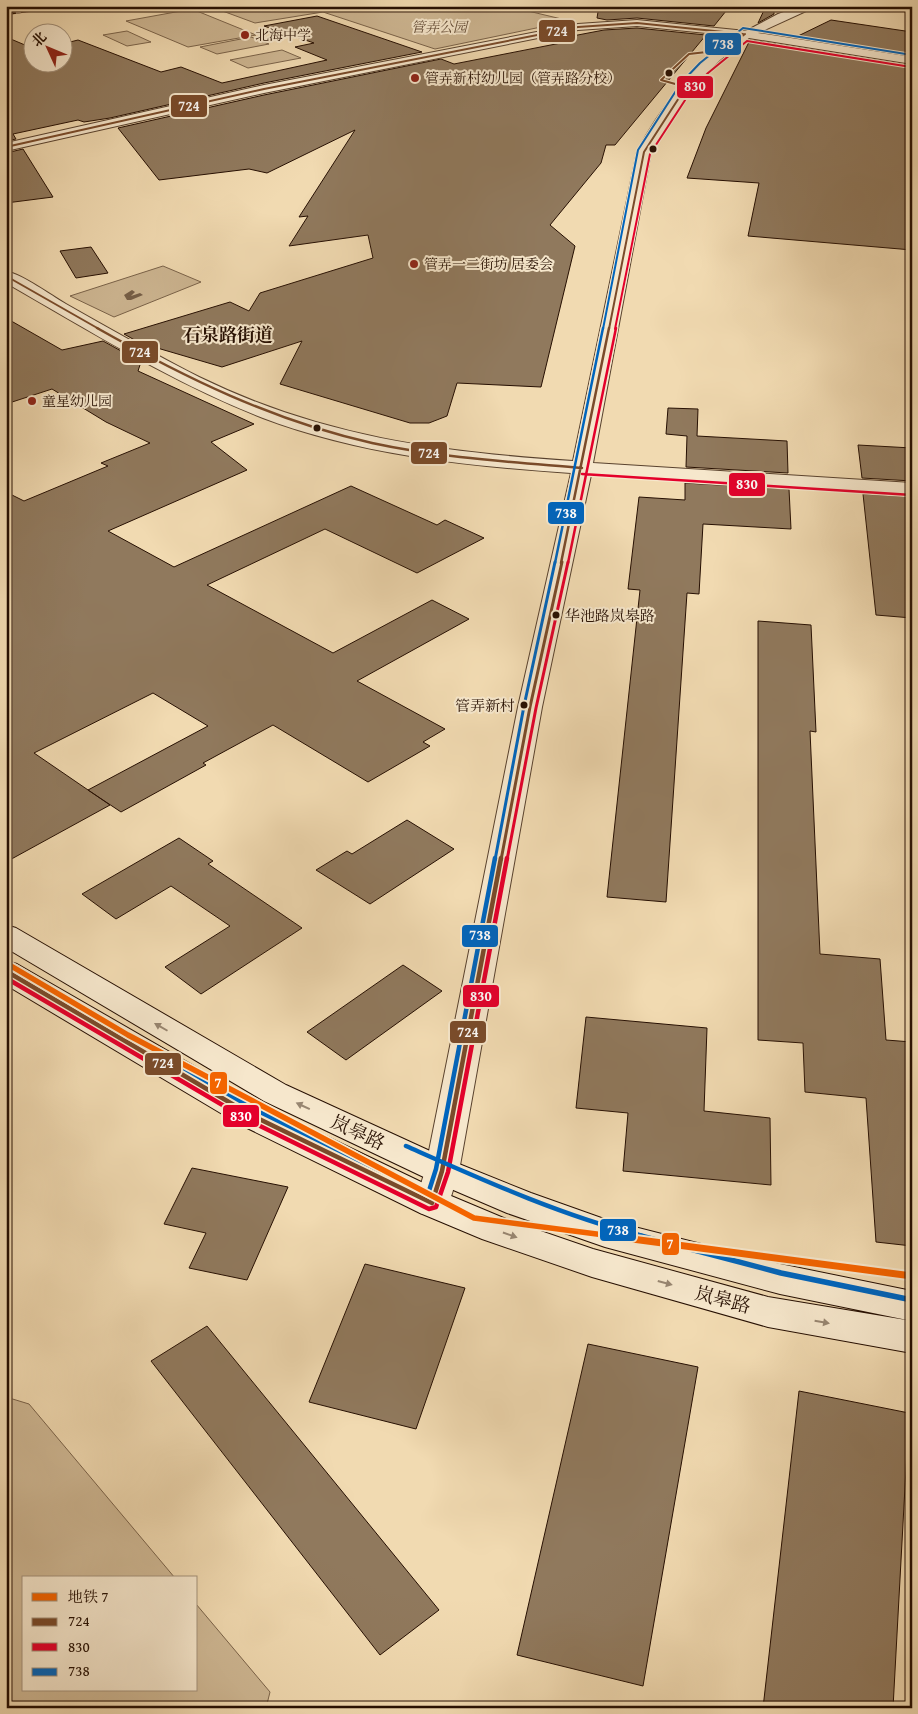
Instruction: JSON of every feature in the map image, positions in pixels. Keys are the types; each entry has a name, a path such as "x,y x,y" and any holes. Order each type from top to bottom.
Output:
{"street":[{"path":"437,1187 530,707 582,468 644,152 686,87 704,68 745,34 784,15 812,6"},
{"path":"6,146 264,88 578,27 646,24 745,34 912,61"},
{"path":"6,276 185,377 260,410 311,428 368,442 434,453 582,468 912,488"},
{"name":"岚皋路","path":"6,935 437,1187 494,1229 592,1263 768,1312 912,1337"},
{"name":"岚皋路","path":"6,971 251,1115 437,1187 519,1203 606,1232 780,1279 912,1306"}],"green space":[{"name":"管弄公园","path":"209,6 507,6 570,21 435,49 323,12 255,23"},
{"path":"192,9 256,35 188,47 126,21"},
{"path":"127,31 151,42 127,46 103,35"},
{"path":"251,37 269,44 217,54 200,47"},
{"path":"282,50 301,58 248,68 230,60"},
{"path":"163,266 201,282 114,317 70,296"},
{"path":"6,1397 29,1404 173,1576 22,1576 22,1692 198,1692 198,1606 270,1692 266,1708 6,1708"}],"building":[{"path":"599,6 730,6 714,26 637,18 607,20 597,18"},
{"path":"766,6 774,6 774,14 758,23"},
{"path":"317,16 422,52 264,83 110,118 84,122 78,120 13,134 16,139 6,141 6,37 22,44 22,72 72,72 72,42 78,40 161,72 181,67 222,83 327,60 295,47 314,43 264,26"},
{"path":"831,20 912,32 912,55 796,37"},
{"path":"637,28 706,35 615,145 606,145 601,163 550,225 575,246 541,387 457,383 447,416 429,423 410,423 280,384 302,341 222,367 147,345 147,347 124,334 230,302 249,311 260,293 373,258 368,235 289,246 308,216 299,217 355,130 267,173 249,169 159,180 118,128 264,95 441,59 454,64 571,41 562,38 604,30"},
{"path":"750,40 776,44 776,47 781,45 912,66 912,250 748,236 759,183 687,178 706,128"},
{"path":"23,149 53,197 6,203 6,153"},
{"path":"91,247 108,273 76,278 60,251"},
{"path":"6,318 62,350 103,341 141,362 138,371 254,424 211,442 247,470 108,531 174,567 351,486 437,525 445,520 484,538 417,573 325,529 207,585 333,653 432,600 469,619 357,681 445,729 423,742 430,746 368,782 273,725 203,763 206,765 121,812 91,792 110,805 6,862 6,492 24,501 108,466 101,463 150,443 106,422 52,389 6,404","holes":["153,693 208,726 88,790 34,753"]},
{"path":"668,408 698,409 697,436 787,441 788,473 686,467 687,436 666,434"},
{"path":"858,445 912,448 912,481 862,478"},
{"path":"685,483 789,489 791,529 703,524 699,594 687,593 666,902 607,897 640,590 628,589 639,497 685,500"},
{"path":"863,494 912,497 912,618 876,615"},
{"path":"758,621 811,625 816,732 810,731 820,954 880,959 886,1040 912,1042 912,1246 876,1242 866,1098 805,1092 803,1043 758,1040"},
{"path":"407,820 454,849 370,904 316,870 347,851 352,854"},
{"path":"179,838 213,861 208,864 302,928 201,994 165,967 230,926 171,886 116,919 82,894"},
{"path":"403,965 442,991 346,1060 307,1032"},
{"path":"586,1017 707,1028 704,1111 770,1118 771,1185 623,1171 628,1113 576,1108"},
{"path":"192,1168 288,1187 247,1280 189,1268 206,1233 164,1224"},
{"path":"365,1264 465,1288 416,1429 309,1402"},
{"path":"207,1326 439,1610 380,1655 151,1361"},
{"path":"588,1344 698,1367 643,1686 517,1655"},
{"path":"799,1391 909,1413 893,1708 763,1708"}],"waterway":[{"path":"132,292 127,295 129,299 140,295"}],"railway":[{"path":"6,14 62,6"}],"metro line":[{"name":"7","path":"6,963 128,1035 474,1218 912,1276"}],"transit line":[{"name":"724","path":"6,147 264,89 578,27 637,23 743,34"},
{"name":"738","path":"9,966 254,1109 428,1194 436,1169 524,706 576,467 638,150 681,83 700,63 743,28 912,55"},
{"name":"724","path":"6,971 251,1115 432,1203 442,1171 530,707 582,468 644,152 686,87 661,80 689,54 724,50 745,34"},
{"name":"830","path":"6,978 248,1120 429,1209 436,1207 448,1172 536,708 588,469 650,154 691,91 708,73 747,41 911,67"},
{"name":"724","path":"6,276 169,368 254,407 298,423 372,443 432,454 582,468"},
{"name":"830","path":"582,474 912,495"},
{"name":"738","path":"406,1146 521,1197 607,1227 781,1273 912,1300"}],"place":[{"name":"北海中学","path":"245,35"},
{"name":"管弄新村幼儿园（管弄路分校）","path":"415,78"},
{"name":"管弄一二街坊 居委会","path":"414,264"},
{"name":"童星幼儿园","path":"32,401"},
{"name":"华池路岚皋路","path":"556,615"},
{"name":"管弄新村","path":"524,705"}],"district":[{"name":"石泉路街道","path":"228,335"}]}
